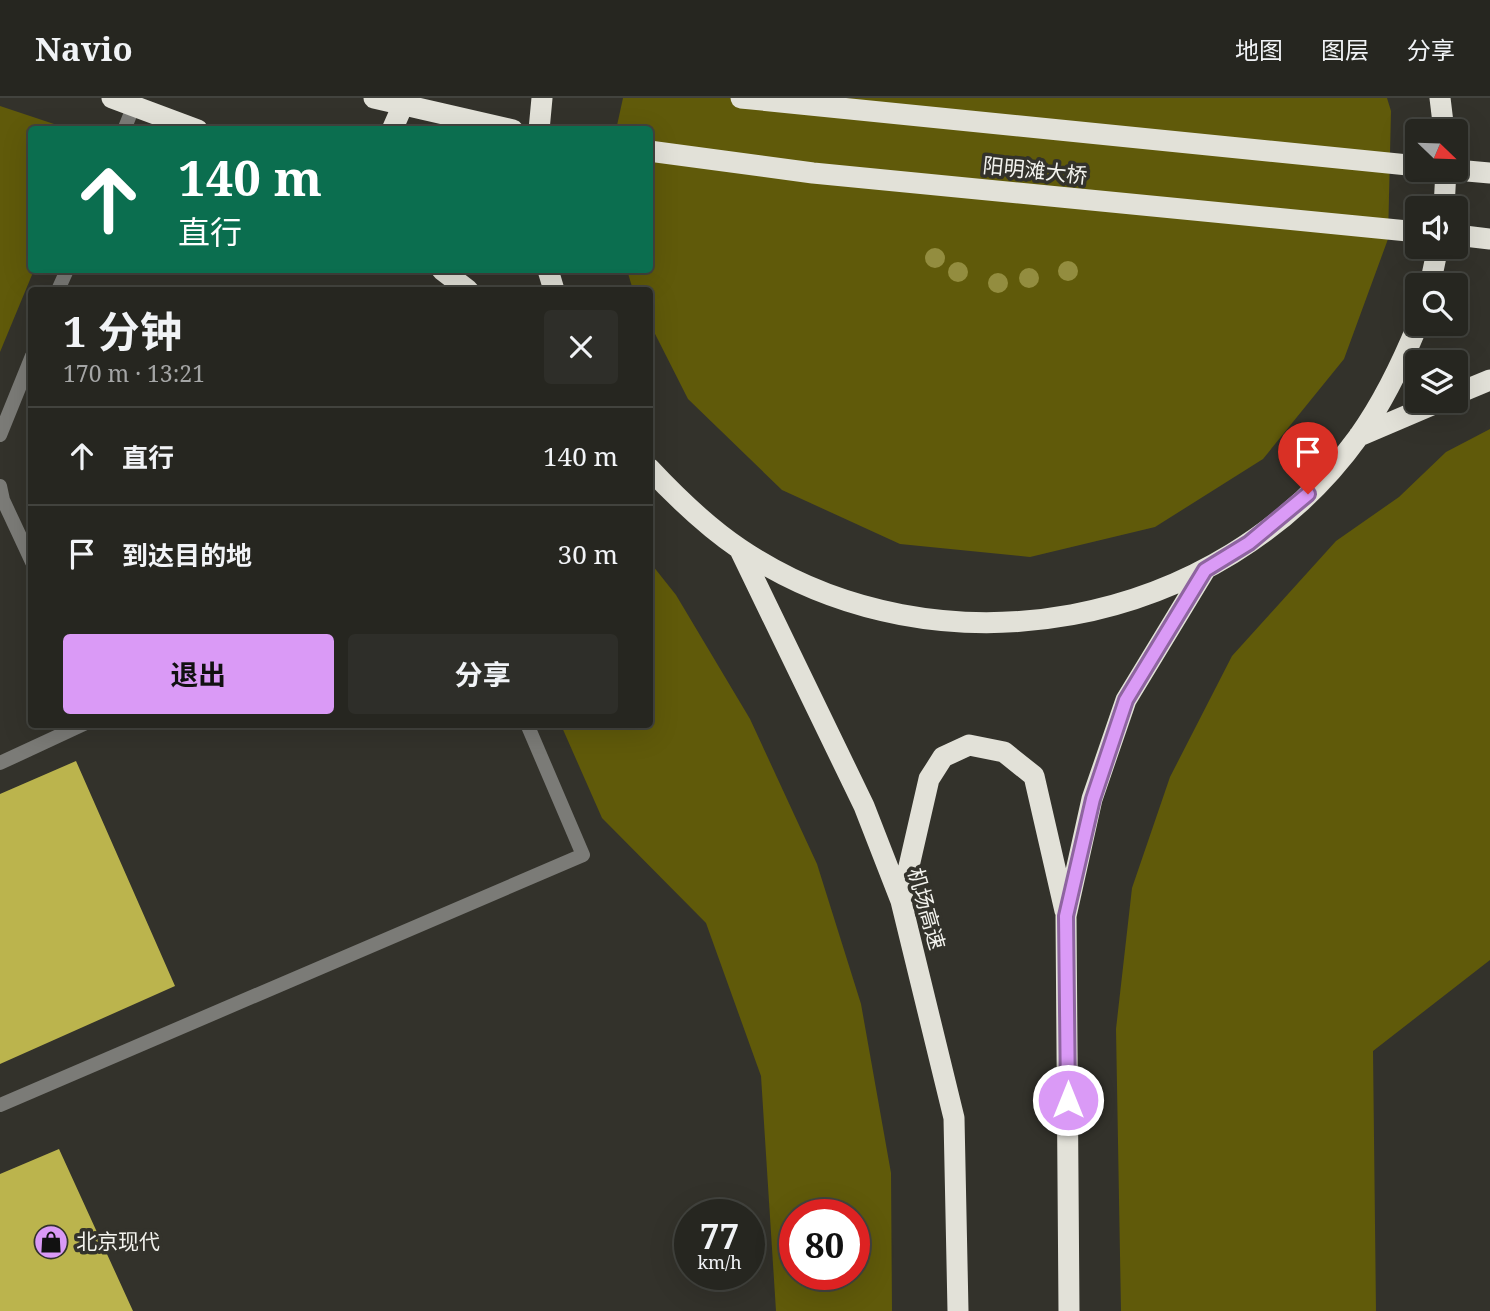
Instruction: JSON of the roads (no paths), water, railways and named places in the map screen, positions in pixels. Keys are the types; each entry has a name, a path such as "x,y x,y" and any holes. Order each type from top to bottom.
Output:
{"highway":[{"path":"112,98 188,126"},
{"path":"374,98 496,126"},
{"path":"393,126 406,98"},
{"path":"539,126 542,98"},
{"name":"阳明滩大桥","path":"741,98 1405,165"},
{"path":"1440,98 1443,119"},
{"name":"阳明滩大桥","path":"653,152 813,173 1405,231"},
{"path":"1468,171 1490,173"},
{"path":"1468,237 1490,239"},
{"path":"446,273 464,287"},
{"path":"653,472 685,506 740,550 793,579 850,602 909,617 970,624 1031,622 1091,613 1149,596 1205,570 1249,543 1290,512 1326,476 1359,436 1399,372 1413,336"},
{"path":"1468,389 1490,380"},
{"path":"1359,436 1413,413"},
{"name":"机场高速","path":"740,550 864,806 901,901 954,1118 958,1311"},
{"path":"1066,916 1093,799 1126,700 1205,570"},
{"path":"901,901 929,779 943,757 969,745 1004,752 1034,776 1066,916 1069,1311"}],"lane":[{"path":"126,126 134,105"},
{"path":"0,435 28,366"},
{"path":"0,486 3,500 28,553"},
{"path":"0,762 75,728"},
{"path":"0,1105 583,855 529,728"}],"place":[{"name":"北京现代","path":"51,1242"}]}
